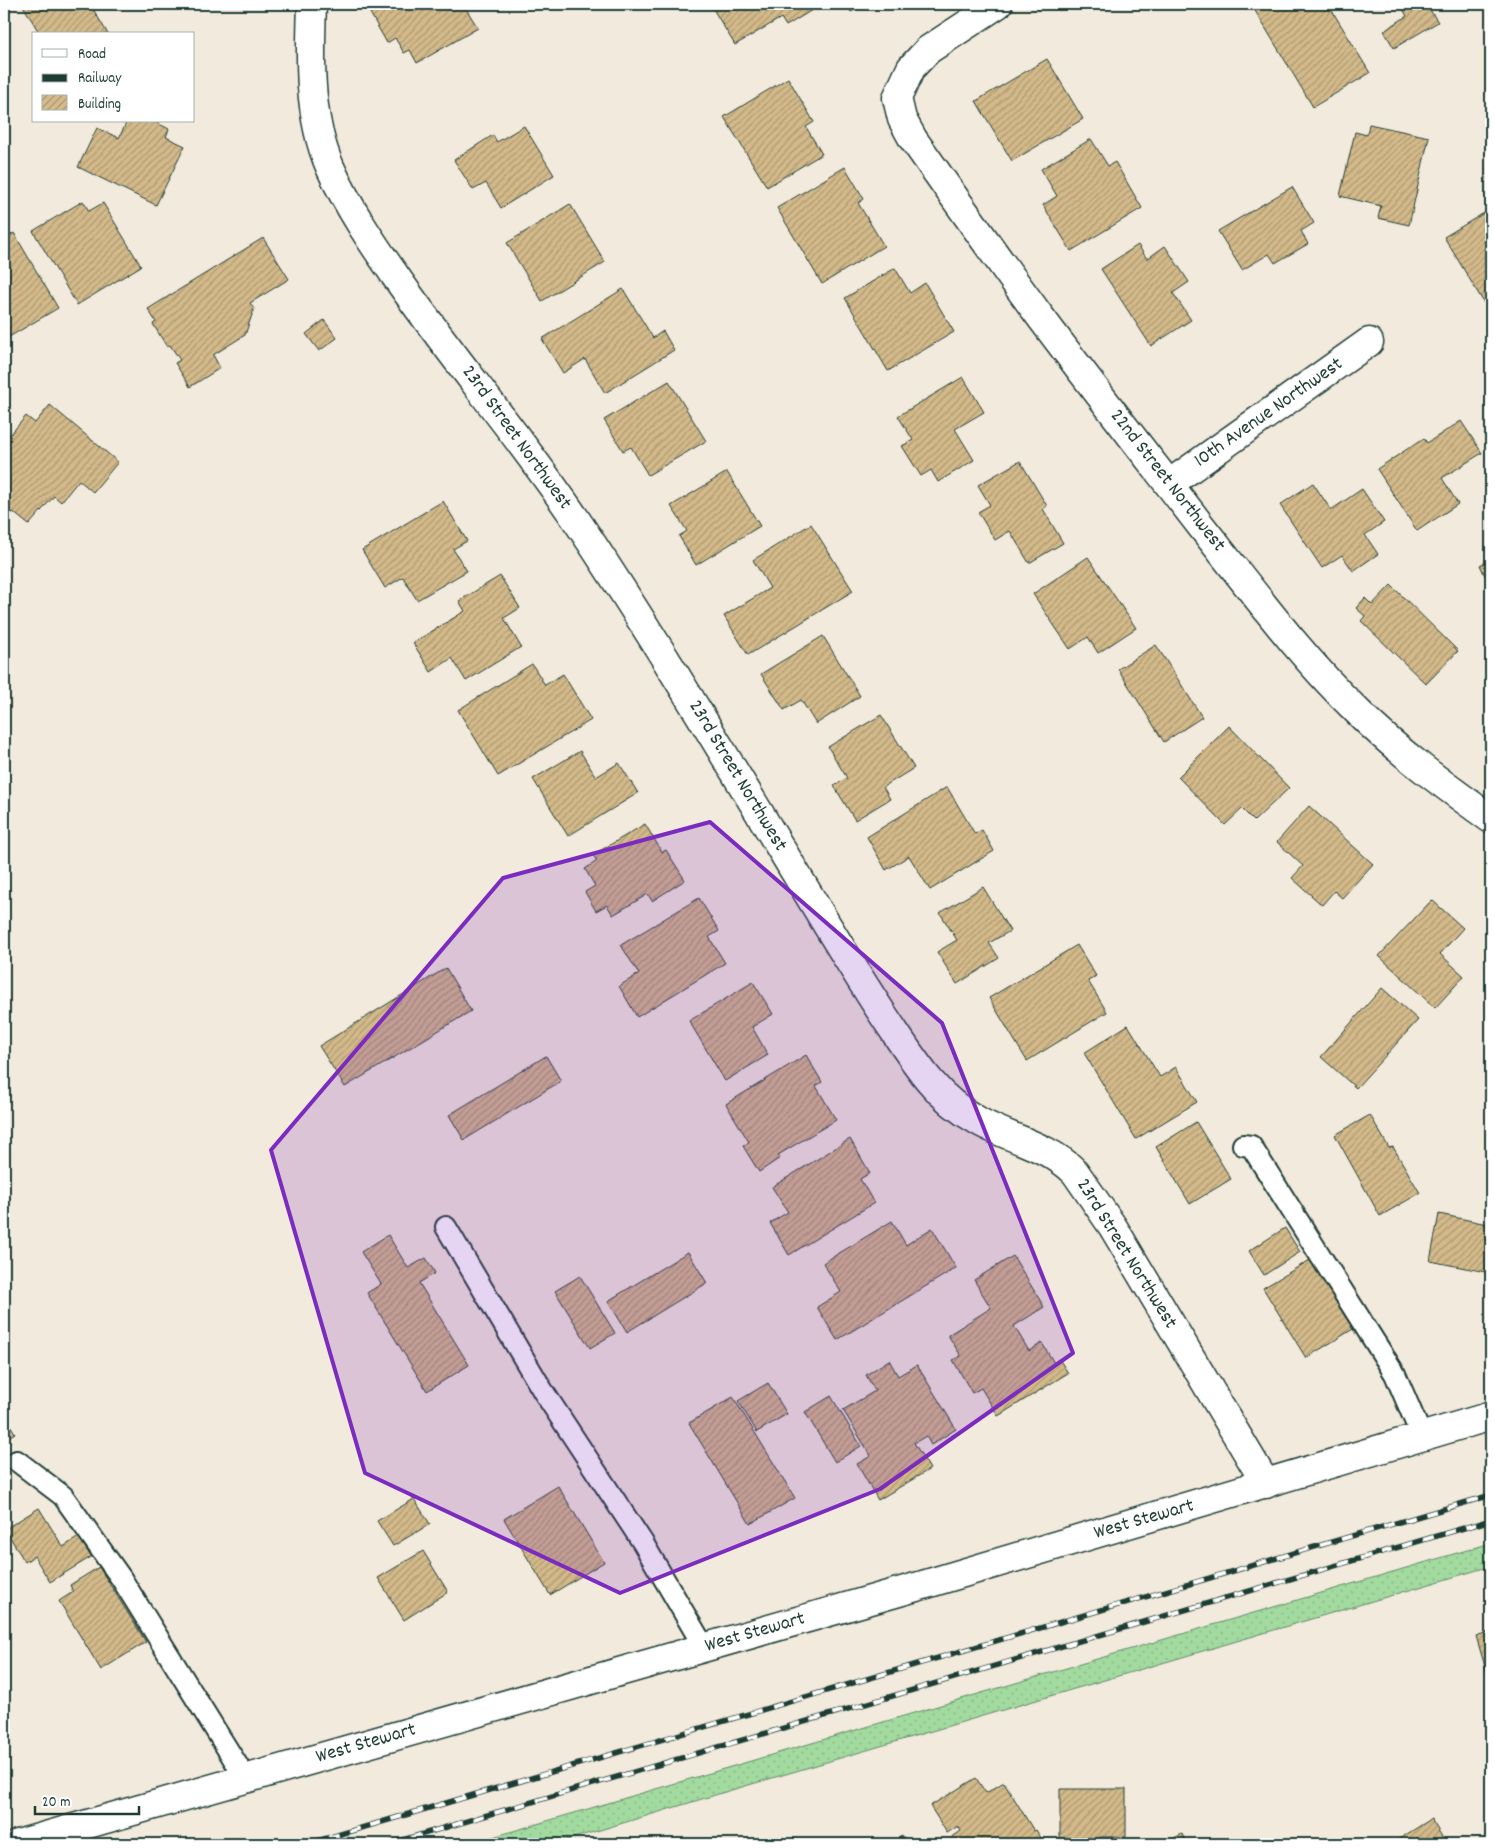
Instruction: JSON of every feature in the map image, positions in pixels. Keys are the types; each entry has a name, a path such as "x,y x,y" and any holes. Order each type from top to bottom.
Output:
{"street":[{"name":"23rd Street Northwest","path":"312,4 312,94 320,140 330,166 347,200 387,264 424,316 506,421 578,522 646,625 861,981 922,1070 931,1082 953,1103 980,1121 1051,1154 1075,1172 1113,1227 1266,1484"},
{"name":"22nd Street Northwest","path":"998,4 928,50 911,68 897,98 902,119 913,139 1038,314 1262,603 1312,663 1357,712 1396,747 1491,819"},
{"name":"10th Avenue Northwest","path":"1169,484 1369,342"},
{"name":"West Stewart","path":"18,1844 704,1648 1266,1484 1491,1416"}],"lane":[{"path":"1243,1145 1251,1146 1395,1374 1422,1437"},
{"path":"446,1227 543,1391 643,1543 704,1648"},
{"path":"17,1461 63,1496 120,1578 246,1779"}],"highlighted area":[{"path":"710,822 942,1023 1073,1353 880,1489 620,1593 365,1473 271,1150 503,878"}],"green space":[{"path":"1491,1543 1491,1566 554,1844 469,1844"}],"building":[{"path":"22,4 90,4 107,32 39,32"},
{"path":"387,4 463,4 478,28 417,63 410,50 404,53 395,38 387,43 370,13"},
{"path":"710,4 815,4 817,7 786,26 781,18 735,45"},
{"path":"846,4 865,4 851,12"},
{"path":"1251,4 1296,4 1298,7 1303,4 1328,4 1370,73 1313,107"},
{"path":"1400,4 1426,4 1438,22 1394,48 1384,31 1407,16"},
{"path":"1047,59 1083,119 1012,161 976,101"},
{"path":"788,78 814,122 806,127 822,154 767,187 724,117"},
{"path":"127,122 155,122 169,129 166,137 185,146 156,205 78,167 97,128 119,138"},
{"path":"1369,124 1429,137 1409,225 1378,218 1381,206 1340,196 1355,132 1367,135"},
{"path":"524,126 554,175 501,208 486,183 473,190 454,160 493,135 497,142"},
{"path":"1091,139 1108,166 1115,162 1142,208 1071,251 1043,205 1057,196 1041,169"},
{"path":"845,167 864,199 858,203 884,246 822,284 777,208"},
{"path":"1292,187 1314,223 1301,231 1308,244 1275,263 1269,254 1242,270 1218,231"},
{"path":"83,201 89,211 103,203 141,266 77,305 33,231"},
{"path":"570,204 605,262 542,301 507,243"},
{"path":"1484,213 1491,225 1491,310 1489,311 1444,237"},
{"path":"14,233 58,308 4,340 4,239"},
{"path":"263,238 289,279 250,303 254,309 245,335 213,355 220,368 190,387 175,363 180,360 170,345 167,347 153,324 156,322 148,309"},
{"path":"1138,245 1147,259 1165,246 1189,282 1173,293 1191,320 1151,346 1101,269"},
{"path":"895,268 910,293 925,283 954,332 888,371 845,298"},
{"path":"623,289 653,338 663,331 674,350 605,393 585,359 563,373 542,339"},
{"path":"324,320 337,338 319,351 306,334"},
{"path":"963,377 984,412 955,429 974,460 938,482 931,470 921,476 902,446 913,440 898,416"},
{"path":"669,381 706,441 648,475 631,447 623,451 604,420"},
{"path":"50,405 118,462 93,492 79,480 61,502 54,496 29,525 13,512 5,521 4,437 7,433 10,435 26,416 35,423"},
{"path":"1461,421 1482,453 1442,478 1458,504 1417,531 1377,469 1424,438 1427,443"},
{"path":"1020,461 1047,506 1043,509 1063,543 1029,563 1010,531 995,540 978,512 990,505 978,485"},
{"path":"727,472 760,526 696,565 679,536 687,531 671,506"},
{"path":"1313,483 1331,510 1362,489 1384,522 1365,535 1378,554 1353,571 1342,555 1322,568 1280,505"},
{"path":"443,501 467,541 453,549 467,571 417,600 403,577 385,588 362,550"},
{"path":"811,524 853,591 748,655 724,616 770,588 753,560"},
{"path":"1088,557 1136,628 1098,653 1088,637 1070,649 1033,594"},
{"path":"1491,559 1491,588 1480,565"},
{"path":"500,576 520,608 504,618 521,647 466,681 452,658 431,672 413,643 465,611 459,601"},
{"path":"1391,585 1458,651 1426,684 1361,621 1365,616 1356,608 1365,598 1372,605"},
{"path":"823,636 860,696 816,724 801,700 784,710 761,674"},
{"path":"1156,645 1202,717 1164,742 1118,669"},
{"path":"532,664 545,685 563,674 591,720 498,776 458,710"},
{"path":"881,715 914,768 883,787 890,799 855,820 834,786 847,778 828,747"},
{"path":"1229,726 1289,788 1254,821 1242,809 1225,825 1178,777"},
{"path":"580,751 596,777 619,763 638,793 568,836 533,779"},
{"path":"947,787 975,834 982,830 994,851 930,890 909,856 886,870 867,837"},
{"path":"1309,806 1373,864 1342,898 1334,891 1322,905 1292,878 1303,866 1277,842"},
{"path":"645,824 662,852 666,850 685,880 652,901 648,894 613,915 607,905 596,911 585,892 595,886 585,869 597,861 593,855"},
{"path":"983,887 1010,931 989,943 999,958 957,984 937,952 957,940 940,913"},
{"path":"699,898 719,931 709,937 725,963 637,1017 619,986 639,974 621,945"},
{"path":"1432,900 1463,928 1440,954 1464,976 1435,1008 1379,956"},
{"path":"1077,945 1096,976 1088,981 1107,1012 1027,1061 989,998"},
{"path":"446,968 471,1011 345,1087 319,1046"},
{"path":"753,982 773,1014 752,1027 768,1055 725,1081 689,1021"},
{"path":"1382,988 1418,1020 1356,1088 1321,1057"},
{"path":"1128,1025 1160,1077 1176,1067 1197,1102 1136,1139 1084,1053"},
{"path":"806,1055 822,1082 816,1086 836,1120 778,1155 780,1158 759,1172 743,1146 749,1142 726,1104"},
{"path":"546,1056 561,1081 464,1140 449,1115"},
{"path":"1370,1115 1389,1148 1393,1147 1420,1193 1380,1216 1335,1135"},
{"path":"1196,1122 1231,1179 1190,1204 1156,1147"},
{"path":"850,1139 870,1173 860,1179 874,1203 789,1255 770,1223 788,1212 772,1187"},
{"path":"1490,1210 1491,1273 1430,1261 1439,1214 1487,1224"},
{"path":"892,1221 906,1245 932,1228 956,1268 837,1340 817,1307 841,1292 823,1263"},
{"path":"1285,1228 1300,1252 1264,1275 1249,1251"},
{"path":"388,1235 408,1268 426,1258 435,1273 419,1283 469,1365 427,1391 367,1293 381,1284 361,1252"},
{"path":"688,1252 707,1283 627,1332 608,1301"},
{"path":"1013,1256 1044,1307 1014,1326 1029,1351 1042,1343 1054,1363 1059,1359 1068,1373 998,1416 981,1388 972,1393 953,1360 961,1356 948,1335 991,1308 974,1280"},
{"path":"1310,1260 1353,1329 1306,1358 1263,1288"},
{"path":"580,1276 615,1333 590,1348 555,1291"},
{"path":"889,1360 898,1376 917,1365 956,1429 931,1445 926,1436 914,1443 930,1469 878,1500 857,1464 871,1456 843,1410 875,1391 866,1375"},
{"path":"768,1383 787,1414 757,1432 738,1401"},
{"path":"831,1396 861,1446 835,1462 805,1412"},
{"path":"733,1397 795,1498 750,1524 689,1423"},
{"path":"4,1415 15,1433 4,1440"},
{"path":"558,1486 604,1562 550,1595 504,1519"},
{"path":"414,1499 430,1524 393,1546 377,1521"},
{"path":"39,1508 63,1547 79,1537 91,1557 50,1582 34,1556 25,1562 5,1529"},
{"path":"423,1551 448,1592 404,1620 378,1578"},
{"path":"99,1567 146,1642 101,1670 59,1601 73,1592 70,1585"},
{"path":"1491,1631 1491,1687 1476,1636"},
{"path":"976,1778 986,1793 1004,1782 1034,1831 1036,1830 1045,1844 955,1844 951,1838 961,1831 958,1826 947,1833 930,1806"},
{"path":"1060,1789 1126,1789 1126,1837 1099,1837 1099,1844 1084,1844 1084,1838 1060,1838"},
{"path":"1431,1819 1444,1840 1443,1844 1391,1844"},
{"path":"1182,1834 1187,1844 1162,1844"},
{"path":"901,1836 916,1844 896,1844"}],"railway":[{"path":"307,1844 1491,1495"},
{"path":"389,1844 1491,1520"}]}
